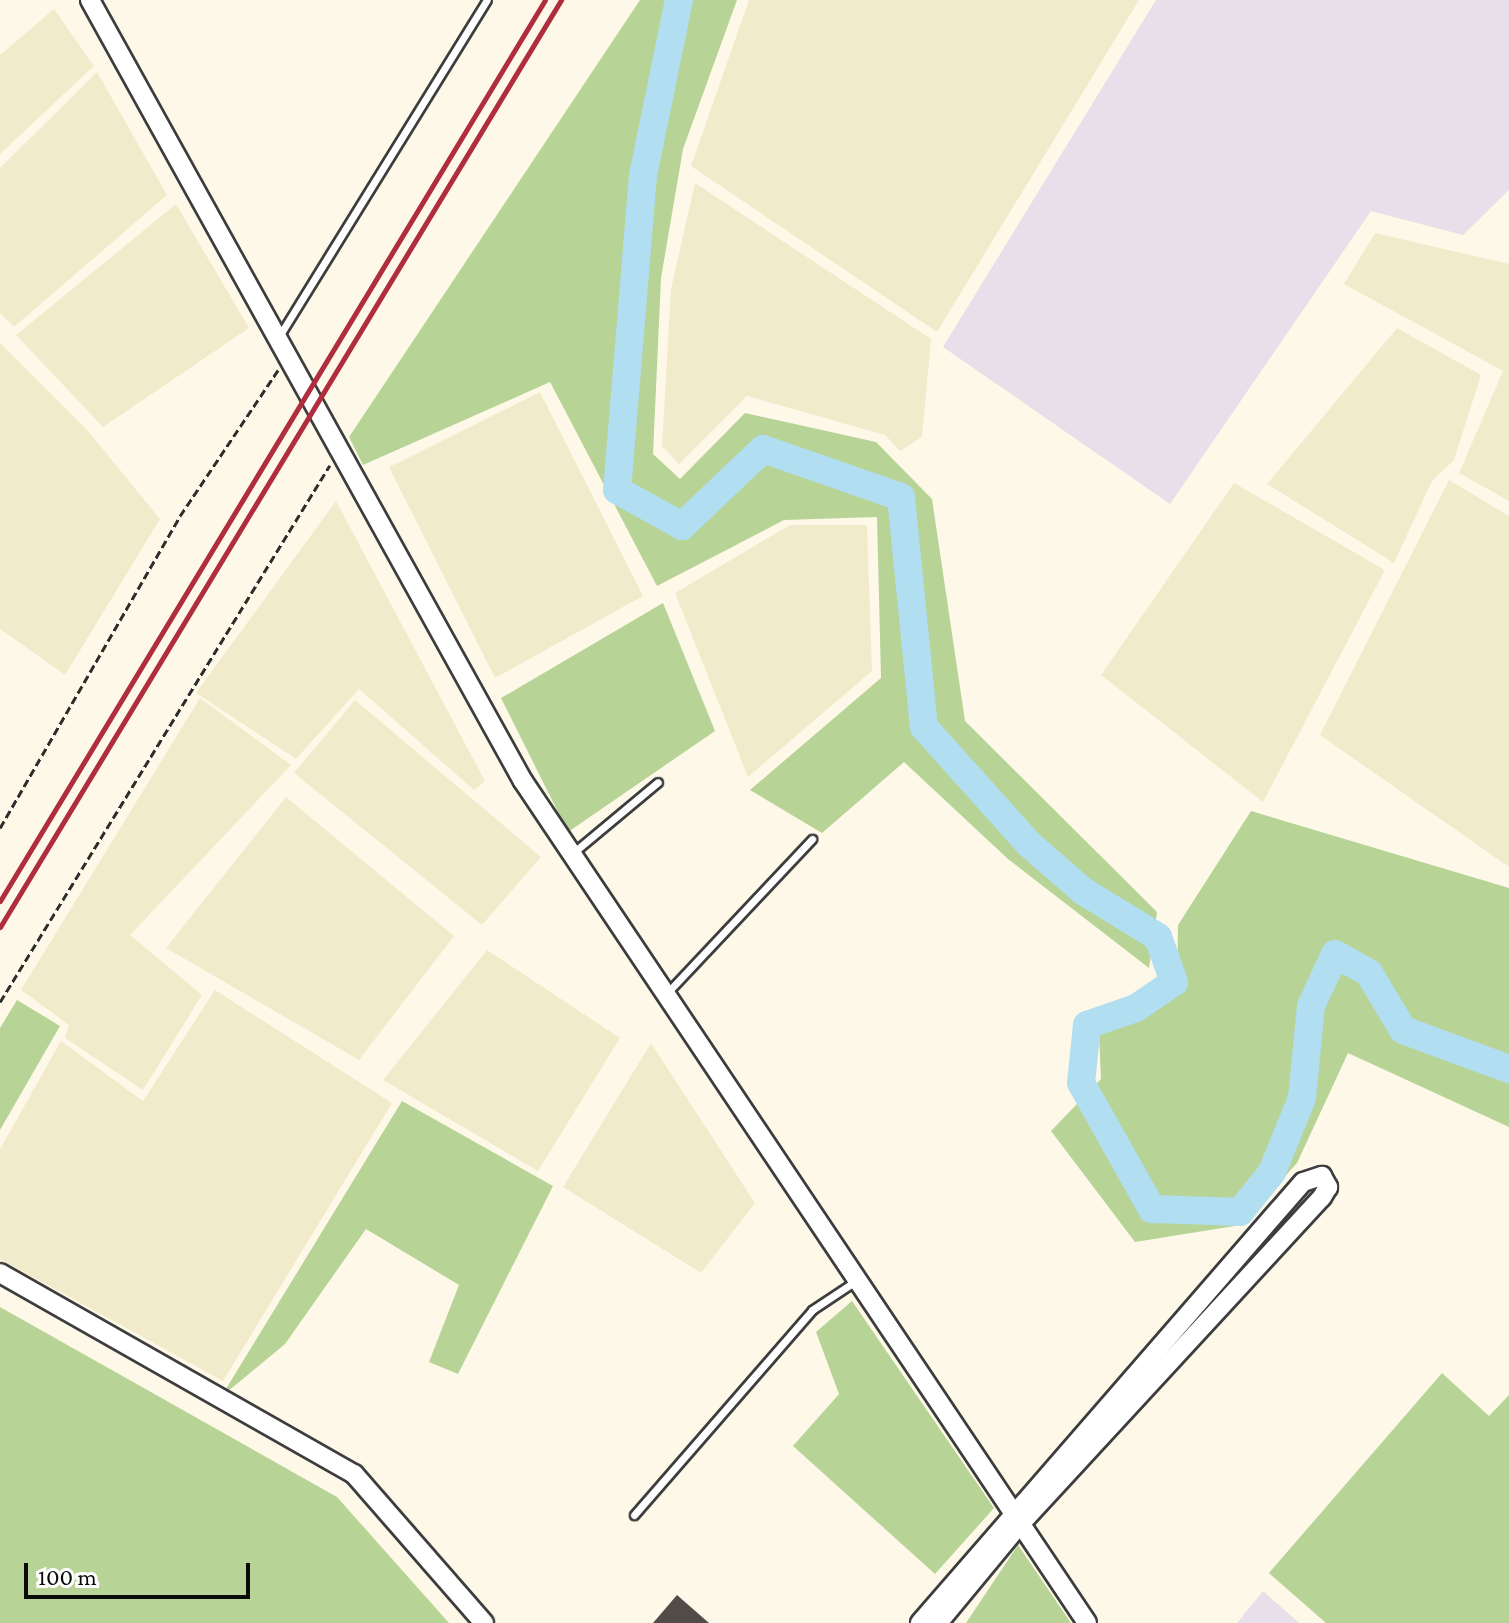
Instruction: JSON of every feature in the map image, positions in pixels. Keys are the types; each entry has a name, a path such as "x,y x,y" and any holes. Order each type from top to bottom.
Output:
{"street":[{"path":"90,0 523,781 1087,1623"},
{"path":"920,1623 1016,1516 1159,1343 1303,1182 1322,1176 1328,1187 1322,1197 1175,1356 1016,1516 938,1623"},
{"path":"0,1273 354,1474 484,1623"},
{"path":"1159,1343 1175,1356"}],"lane":[{"path":"277,340 487,0"},
{"path":"572,854 658,782"},
{"path":"666,994 812,839"},
{"path":"634,1515 812,1310 858,1280"}],"path":[{"path":"0,828 180,516 286,357"},
{"path":"0,1002 339,451"}],"shaded area":[{"path":"749,0 1139,0 937,332 691,166"},
{"path":"1156,0 1509,0 1509,190 1463,235 1371,211 1170,504 943,347"},
{"path":"54,9 94,66 0,154 0,55"},
{"path":"97,72 167,195 14,327 0,313 0,168"},
{"path":"695,183 931,339 922,437 900,451 885,435 747,396 679,464 662,446 671,289"},
{"path":"176,204 249,328 103,427 16,335"},
{"path":"1375,233 1509,264 1509,501 1459,473 1503,371 1344,284"},
{"path":"1397,328 1481,375 1454,460 1432,481 1394,563 1267,484"},
{"path":"0,343 88,431 160,519 65,675 0,629"},
{"path":"540,392 643,596 495,678 389,467"},
{"path":"1449,480 1509,516 1509,867 1320,735"},
{"path":"1234,483 1385,570 1263,802 1101,675"},
{"path":"336,501 485,781 474,790 359,689 296,759 196,693"},
{"path":"790,525 867,525 872,671 748,777 675,593"},
{"path":"200,698 291,765 130,935 202,995 143,1090 65,1038 69,1025 21,990"},
{"path":"355,700 541,857 482,925 294,773"},
{"path":"286,797 454,936 359,1060 166,948"},
{"path":"487,950 620,1038 538,1171 383,1080"},
{"path":"215,990 392,1103 223,1381 0,1259 0,1149 61,1041 143,1101"},
{"path":"651,1043 755,1203 701,1273 563,1187"},
{"path":"1263,1591 1299,1623 1237,1623"}],"green space":[{"path":"640,0 737,0 683,149 661,278 653,454 680,479 745,413 876,442 932,499 965,721 1157,912 1149,968 1008,859 904,762 822,833 750,790 881,678 877,517 784,520 657,586 550,382 363,465 349,437"},
{"path":"663,603 715,731 568,832 501,698"},
{"path":"1251,811 1509,888 1509,1127 1348,1053 1297,1163 1241,1225 1135,1242 1051,1131 1101,1079 1099,1034 1177,992 1178,925"},
{"path":"17,1000 60,1026 0,1130 0,1028"},
{"path":"402,1101 553,1186 458,1374 429,1362 459,1285 366,1229 285,1344 221,1397"},
{"path":"852,1301 994,1508 935,1574 793,1446 839,1394 816,1332"},
{"path":"0,1307 337,1497 449,1623 0,1623"},
{"path":"1442,1373 1489,1416 1509,1395 1509,1623 1326,1623 1269,1573"},
{"path":"1018,1545 1071,1623 966,1623"}],"building":[{"path":"677,1595 709,1623 653,1623"}],"waterway":[{"path":"679,0 643,175 617,490 682,526 763,449 901,497 924,727 1029,844 1083,891 1158,937 1174,982 1136,1008 1087,1025 1081,1083 1152,1209 1240,1212 1272,1172 1302,1098 1311,1006 1335,954 1369,973 1403,1030 1509,1069"}],"railway":[{"path":"0,901 545,0"},
{"path":"0,927 561,0"}]}
